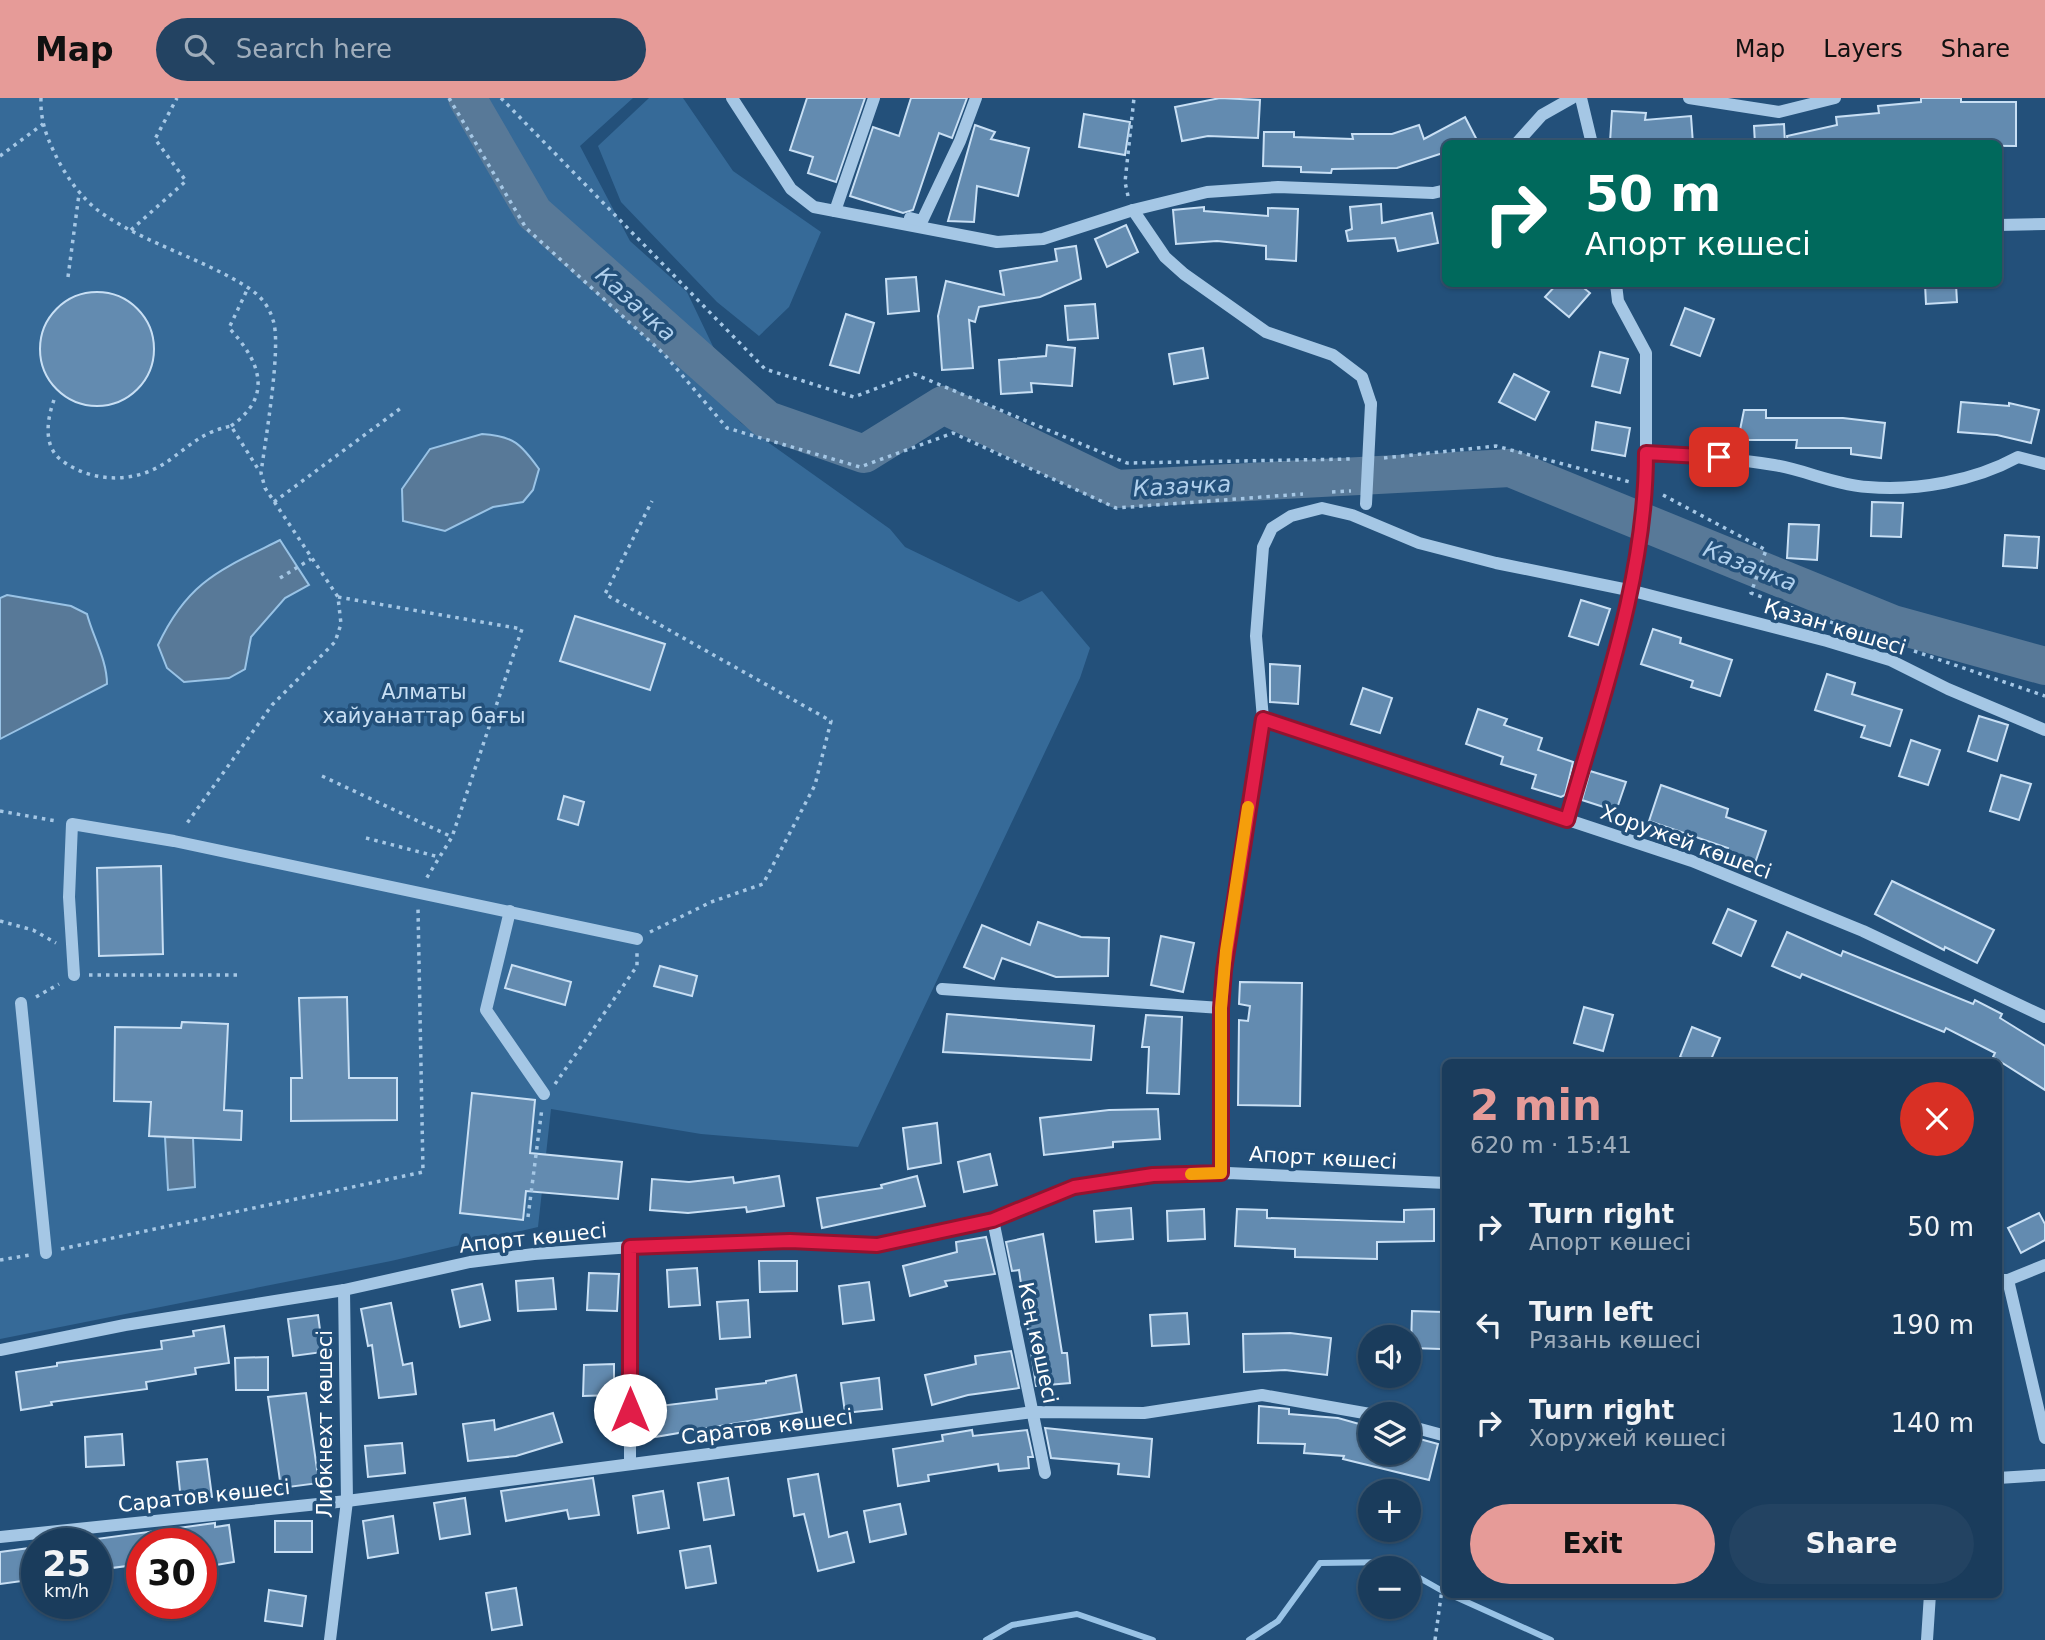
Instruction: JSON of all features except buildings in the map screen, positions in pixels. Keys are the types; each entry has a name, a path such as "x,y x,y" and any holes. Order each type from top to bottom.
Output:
{"street":[{"path":"732,98 791,189 814,207 836,207 922,221 976,98"},
{"path":"836,207 874,98"},
{"path":"1520,140 1542,115 1572,98"},
{"path":"1581,98 1590,140"},
{"path":"1689,98 1732,102 1779,112 1835,98"},
{"path":"836,207 997,242 1043,239 1133,210 1207,192 1266,188 1433,193 1442,191"},
{"path":"1133,210 1165,257 1184,274 1266,332 1333,355 1362,377 1371,404 1366,504 1361,518"},
{"path":"2002,225 2045,224"},
{"path":"1567,820 1634,584 1646,491 1646,354 1618,301 1616,287"},
{"path":"1646,453 1719,457 1777,466 1867,487 1937,484 2000,467 2018,457 2045,464"},
{"name":"Қазан көшесі","path":"1221,1173 1221,1008 1235,885 1263,719 1256,636 1263,547 1272,528 1291,516 1322,508 1361,518 1419,543 1496,563 1634,584 1890,660 1948,689 2045,730"},
{"name":"Хоружей көшесі","path":"1263,719 1692,861 1863,931 2045,1017"},
{"path":"74,975 69,897 72,824 174,841 637,939"},
{"path":"510,911 486,1010 544,1094"},
{"path":"942,989 1221,1008"},
{"path":"21,1003 46,1253"},
{"name":"Апорт көшесі","path":"0,1350 125,1325 344,1290 470,1262 630,1247 790,1241 877,1245 993,1220 1074,1187 1153,1175 1221,1173 1442,1183"},
{"name":"Кең көшесі","path":"993,1220 1045,1473"},
{"path":"630,1247 630,1464"},
{"path":"2045,1265 2003,1280 2045,1438"},
{"name":"Либкнехт көшесі","path":"330,1640 347,1501 344,1290"},
{"name":"Саратов көшесі","path":"0,1537 347,1501 1033,1412 1144,1413 1262,1395 1358,1413"},
{"path":"1421,1429 1442,1435"},
{"path":"2002,1478 2045,1475"},
{"path":"1927,1640 1930,1598"}],"path":[{"path":"41,98 43,124 61,166 80,192 101,212 131,230 248,287 265,303 274,322 275,347 261,473"},
{"path":"131,230 186,181 155,139 177,98"},
{"path":"449,98 526,228 664,354 727,428 860,467 953,433 1116,508 1311,493"},
{"path":"501,98 765,369 854,397 914,374 1126,463 1355,459"},
{"path":"1133,210 1125,182 1134,98"},
{"path":"0,156 43,124"},
{"path":"68,277 80,192"},
{"path":"54,400 49,413 48,440 55,455 84,474 111,480 158,466 200,437 232,426 247,415 259,381 254,359 229,328 248,287"},
{"path":"274,502 401,408"},
{"path":"174,841 272,705 335,642 341,624 338,597 274,502 261,473 232,426"},
{"path":"1382,458 1496,446 1646,491 1766,550 1751,593"},
{"path":"1324,492 1351,490 1361,518"},
{"path":"528,1217 544,1094 557,1083 637,966 637,939 711,902 763,884 815,785 831,721 605,594 652,501"},
{"path":"280,578 312,558"},
{"path":"0,1260 46,1253 423,1172 418,891 452,837 522,629 338,597"},
{"path":"322,776 452,837"},
{"path":"0,811 72,824"},
{"path":"366,838 439,858"},
{"path":"0,921 33,929 72,953"},
{"path":"21,1003 74,975 238,975"},
{"path":"1434,1640 1442,1587"}],"green space":[{"name":"Алматы хайуанаттар бағы","path":"0,98 633,98 580,146 630,241 687,292 730,382 727,408 741,423 890,529 905,547 1019,602 1042,591 1090,648 1080,678 858,1147 701,1134 551,1109 538,1227 391,1261 0,1339"},
{"path":"649,98 683,98 733,171 821,232 789,307 759,336 717,302 621,202 598,146"}],"shaded area":[{"path":"482,434 502,437 516,443 539,469 533,490 523,502 493,507 445,531 403,521 402,489 430,449"},
{"path":"280,540 309,585 285,598 251,637 245,669 229,678 184,682 167,668 158,645 169,623 181,606 208,580"},
{"path":"7,595 71,606 87,614 102,657 107,684 0,739 0,598"},
{"path":"165,1137 193,1138 195,1187 168,1190"}],"waterway":[{"name":"Казачка","path":"467,98 534,213 767,420 864,454 943,405 1117,489 1510,468 1893,624 2045,666"},
{"path":"1249,1640 1278,1621 1320,1563 1358,1562"},
{"path":"1421,1579 1442,1591"},
{"path":"1458,1598 1551,1640"},
{"path":"986,1640 1012,1625 1077,1614 1153,1640"}],"slow traffic":[{"path":"1191,1174 1221,1173 1221,1008 1226,951 1248,807"}],"route":[{"path":"630,1410 630,1247 790,1241 877,1245 993,1220 1074,1187 1153,1175 1221,1173 1221,1008 1224,970 1237,872 1263,719 1567,820 1633,590 1647,486 1646,453 1719,457"}]}
